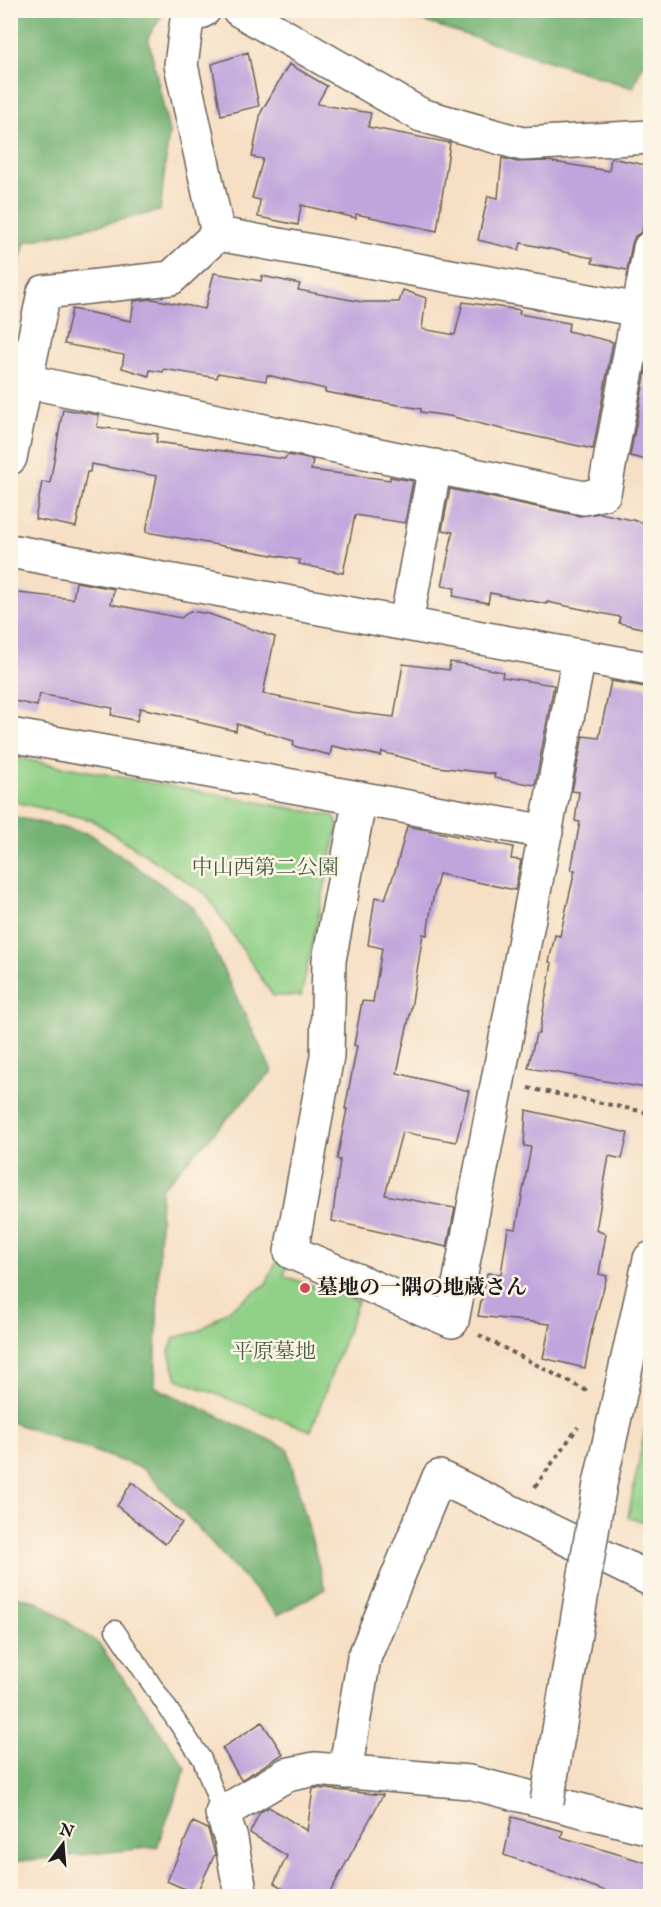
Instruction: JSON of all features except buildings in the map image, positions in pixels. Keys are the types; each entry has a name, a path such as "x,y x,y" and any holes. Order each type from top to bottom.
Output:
{"street":[{"path":"204,10 187,19 181,65 218,234"},
{"path":"239,10 421,115 522,144 651,137"},
{"path":"218,234 639,310"},
{"path":"10,458 44,292 171,278 218,234"},
{"path":"26,381 584,498 604,493 651,248"},
{"path":"406,623 435,466"},
{"path":"10,551 651,669"},
{"path":"360,798 329,960 327,1056 291,1252 452,1321 579,656"},
{"path":"10,735 546,832"},
{"path":"547,1802 600,1484 650,1263"},
{"path":"345,1772 364,1658 439,1477 651,1579"},
{"path":"241,1896 231,1839 222,1813 286,1774 315,1769 469,1782 651,1828"}],"lane":[{"path":"115,1630 202,1759 222,1813"}],"path":[{"path":"498,1082 651,1113"},
{"path":"452,1321 617,1407"},
{"path":"516,1515 578,1427"}],"green space":[{"path":"11,10 165,11 148,37 169,132 160,211 25,242 11,294"},
{"path":"391,11 650,11 650,47 633,88"},
{"name":"中山西第二公園","path":"11,757 334,816 338,825 301,996 273,996 206,894 92,820 11,801"},
{"path":"11,816 90,834 193,907 272,1071 161,1189 155,1387 287,1448 325,1589 278,1615 144,1469 11,1422"},
{"name":"平原墓地","path":"278,1258 288,1261 284,1276 358,1301 311,1431 177,1379 169,1352 174,1338 197,1332 266,1284"},
{"path":"650,1404 650,1524 628,1517"},
{"path":"11,1595 39,1602 99,1644 186,1768 157,1847 11,1862"}],"place":[{"name":"墓地の一隅の地蔵さん","path":"305,1288"}]}
